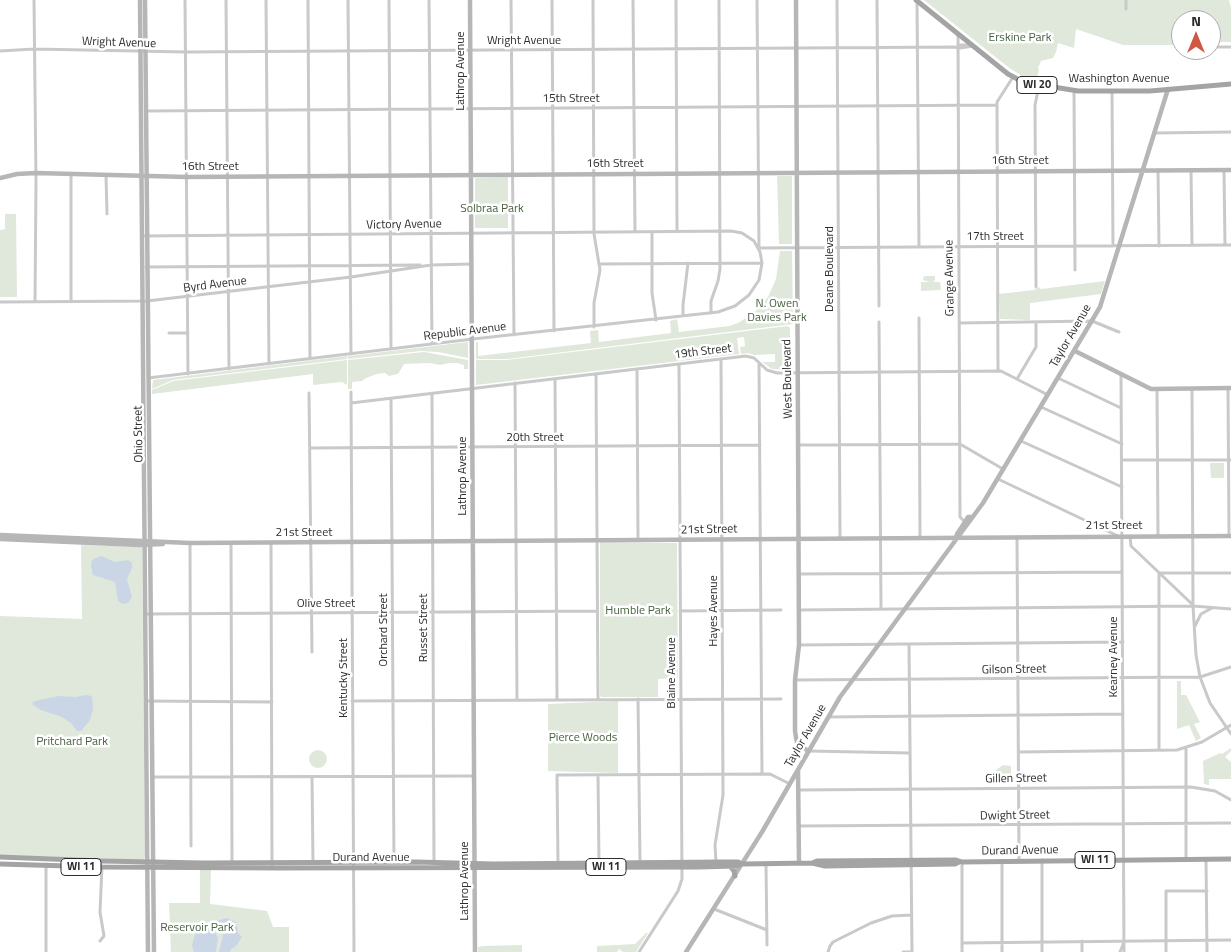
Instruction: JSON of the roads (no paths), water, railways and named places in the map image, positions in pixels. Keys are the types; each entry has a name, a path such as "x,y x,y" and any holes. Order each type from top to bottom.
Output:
{"main road":[{"name":"Washington Avenue","path":"916,1 1013,77 1039,86 1074,90 1112,91 1231,84"},
{"name":"Durand Avenue","path":"0,857 102,864"},
{"name":"Durand Avenue","path":"0,864 46,866 102,864 353,865 426,868 475,865 640,862 730,866 766,863 812,863 825,866 910,862 955,864 960,862 1042,860 1231,859"},
{"name":"Durand Avenue","path":"353,865 394,862 475,865 682,864 716,862 738,862 742,864"},
{"path":"426,868 433,865 434,862"},
{"path":"730,866 735,876"}],"street":[{"path":"34,0 35,302"},
{"name":"Ohio Street","path":"140,0 143,53"},
{"name":"Ohio Street","path":"145,0 143,84 150,865"},
{"path":"185,0 188,374"},
{"path":"226,0 229,369"},
{"path":"266,0 269,364"},
{"path":"308,0 310,359"},
{"path":"348,0 351,354"},
{"path":"388,0 391,350"},
{"path":"429,0 432,345"},
{"name":"Lathrop Avenue","path":"470,0 475,952"},
{"path":"512,0 514,335"},
{"path":"552,0 554,331"},
{"path":"593,0 594,232 600,264 594,303 594,327"},
{"path":"633,0 635,232"},
{"path":"676,0 677,232"},
{"path":"711,313 711,301 720,277 719,0"},
{"path":"600,264 762,263 759,248 757,0"},
{"name":"West Boulevard","path":"796,0 799,645 795,680 795,739 798,745 808,752"},
{"name":"Deane Boulevard","path":"837,0 840,539"},
{"path":"877,0 879,306"},
{"path":"1126,0 1126,9"},
{"path":"916,1 919,247"},
{"name":"Grange Avenue","path":"958,33 960,517 965,522"},
{"name":"Wright Avenue","path":"0,51 34,49 143,53 974,46"},
{"path":"998,372 997,102 1013,77"},
{"name":"Ohio Street","path":"143,84 146,111 144,177"},
{"path":"1036,287 1035,105 1039,86"},
{"name":"Taylor Avenue","path":"686,952 735,876 852,680 956,538 972,520 972,517 998,479 1100,308 1168,89"},
{"path":"1074,90 1074,270"},
{"path":"1112,91 1113,246"},
{"name":"15th Street","path":"146,111 997,105"},
{"path":"1155,132 1231,132"},
{"path":"1158,170 1159,246"},
{"path":"1191,170 1192,245"},
{"path":"1224,170 1225,245"},
{"name":"16th Street","path":"0,178 36,172 187,177 1231,170"},
{"path":"70,174 71,302"},
{"path":"106,175 107,214"},
{"name":"Victory Avenue","path":"145,236 734,231 754,241 759,248"},
{"path":"652,232 652,293 656,320"},
{"name":"17th Street","path":"759,248 1231,245"},
{"path":"683,316 683,299 688,276 688,263"},
{"name":"Republic Avenue","path":"146,379 473,339 711,313 731,308 746,299 759,280 762,263"},
{"path":"145,267 472,264"},
{"name":"Byrd Avenue","path":"0,302 145,301 391,272 431,265"},
{"path":"919,318 920,538"},
{"path":"959,323 1092,321 1119,332"},
{"path":"878,322 881,609"},
{"path":"1017,380 1036,347 1036,322"},
{"path":"169,333 188,333"},
{"path":"1074,351 1152,389 1229,388 1230,536"},
{"name":"19th Street","path":"351,403 746,356 754,358 767,370 774,372 998,372 1048,395"},
{"name":"Hayes Avenue","path":"716,862 716,845 723,795 721,359"},
{"name":"Blaine Avenue","path":"640,952 681,886 679,364"},
{"path":"759,364 762,774"},
{"path":"637,369 638,540"},
{"path":"596,374 598,700"},
{"name":"Kearney Avenue","path":"1121,374 1122,487 1120,536 1122,546 1123,642 1124,952"},
{"path":"555,378 557,700"},
{"path":"1058,378 1121,408"},
{"path":"515,383 516,700"},
{"path":"1157,389 1158,536"},
{"path":"1192,389 1193,606 1196,655 1200,677 1210,703 1231,734"},
{"name":"Kentucky Street","path":"351,392 354,952"},
{"path":"310,394 312,652"},
{"name":"Russet Street","path":"432,394 434,862"},
{"name":"Orchard Street","path":"392,398 394,862"},
{"path":"1041,407 1122,444"},
{"path":"1021,441 1122,487"},
{"path":"798,445 960,444 1003,470"},
{"name":"20th Street","path":"310,448 760,445"},
{"path":"1122,460 1230,460"},
{"path":"998,479 1120,536"},
{"name":"Taylor Avenue","path":"956,538 956,534 968,517 972,517"},
{"name":"21st Street","path":"0,535 148,543"},
{"path":"1130,536 1132,546 1193,606"},
{"name":"21st Street","path":"0,539 148,543 271,543 1230,536"},
{"path":"1017,537 1019,861"},
{"path":"188,543 191,846"},
{"path":"230,543 232,865"},
{"path":"271,543 272,866"},
{"path":"1122,546 1132,546"},
{"path":"799,574 1122,572"},
{"path":"1159,573 1231,572"},
{"path":"1159,573 1159,750"},
{"path":"799,610 1193,606 1231,609"},
{"path":"1194,626 1201,614 1213,607"},
{"path":"680,611 781,610"},
{"name":"Olive Street","path":"148,614 597,611"},
{"path":"799,645 1123,642"},
{"path":"903,952 912,952 909,644"},
{"name":"Gilson Street","path":"795,680 1200,677 1231,667"},
{"path":"352,701 781,698"},
{"path":"638,700 640,862"},
{"path":"149,701 272,702"},
{"name":"Ohio Street","path":"149,701 152,777 150,865"},
{"path":"829,717 1123,714"},
{"path":"1019,752 1186,748 1202,742 1231,725"},
{"path":"1186,748 1186,859"},
{"path":"808,752 910,753"},
{"path":"798,768 799,863"},
{"path":"558,863 557,775 762,774 772,775 790,784"},
{"path":"598,775 599,863"},
{"path":"152,777 475,776"},
{"path":"312,777 313,865"},
{"name":"Gillen Street","path":"799,790 1186,787 1208,789 1231,800"},
{"name":"Dwight Street","path":"800,826 1231,823"},
{"path":"46,859 46,952"},
{"path":"1206,859 1207,952"},
{"path":"1042,860 1042,952"},
{"path":"1002,861 1002,952"},
{"path":"960,862 962,952"},
{"path":"766,863 767,945"},
{"path":"100,941 104,936 100,912 102,864"},
{"path":"150,865 151,952"},
{"path":"1166,952 1166,891 1206,891"},
{"path":"714,909 767,930"},
{"path":"828,952 833,942 871,923 892,916 911,915"},
{"path":"962,943 1231,940"},
{"path":"1082,941 1082,952"},
{"name":"Kearney Avenue","path":"1120,952 1124,941"}],"water":[{"path":"101,556 115,562 128,560 132,563 127,579 132,597 128,603 123,604 118,601 115,582 93,575 92,560"},
{"path":"59,696 76,697 92,696 93,709 90,720 81,731 77,731 71,723 62,717 41,710 32,704 39,700"},
{"path":"226,918 236,922 238,933 242,937 230,952 219,952 223,935 217,921"},
{"path":"200,930 214,931 218,938 216,952 194,952 193,941 195,935"}],"park label":[{"name":"Erskine Park","path":"1020,38"},
{"name":"Solbraa Park","path":"492,209"},
{"name":"N. Owen Davies Park","path":"777,311"},
{"name":"Humble Park","path":"638,611"},
{"name":"Pierce Woods","path":"583,738"},
{"name":"Pritchard Park","path":"72,742"},
{"name":"Reservoir Park","path":"197,928"}]}
